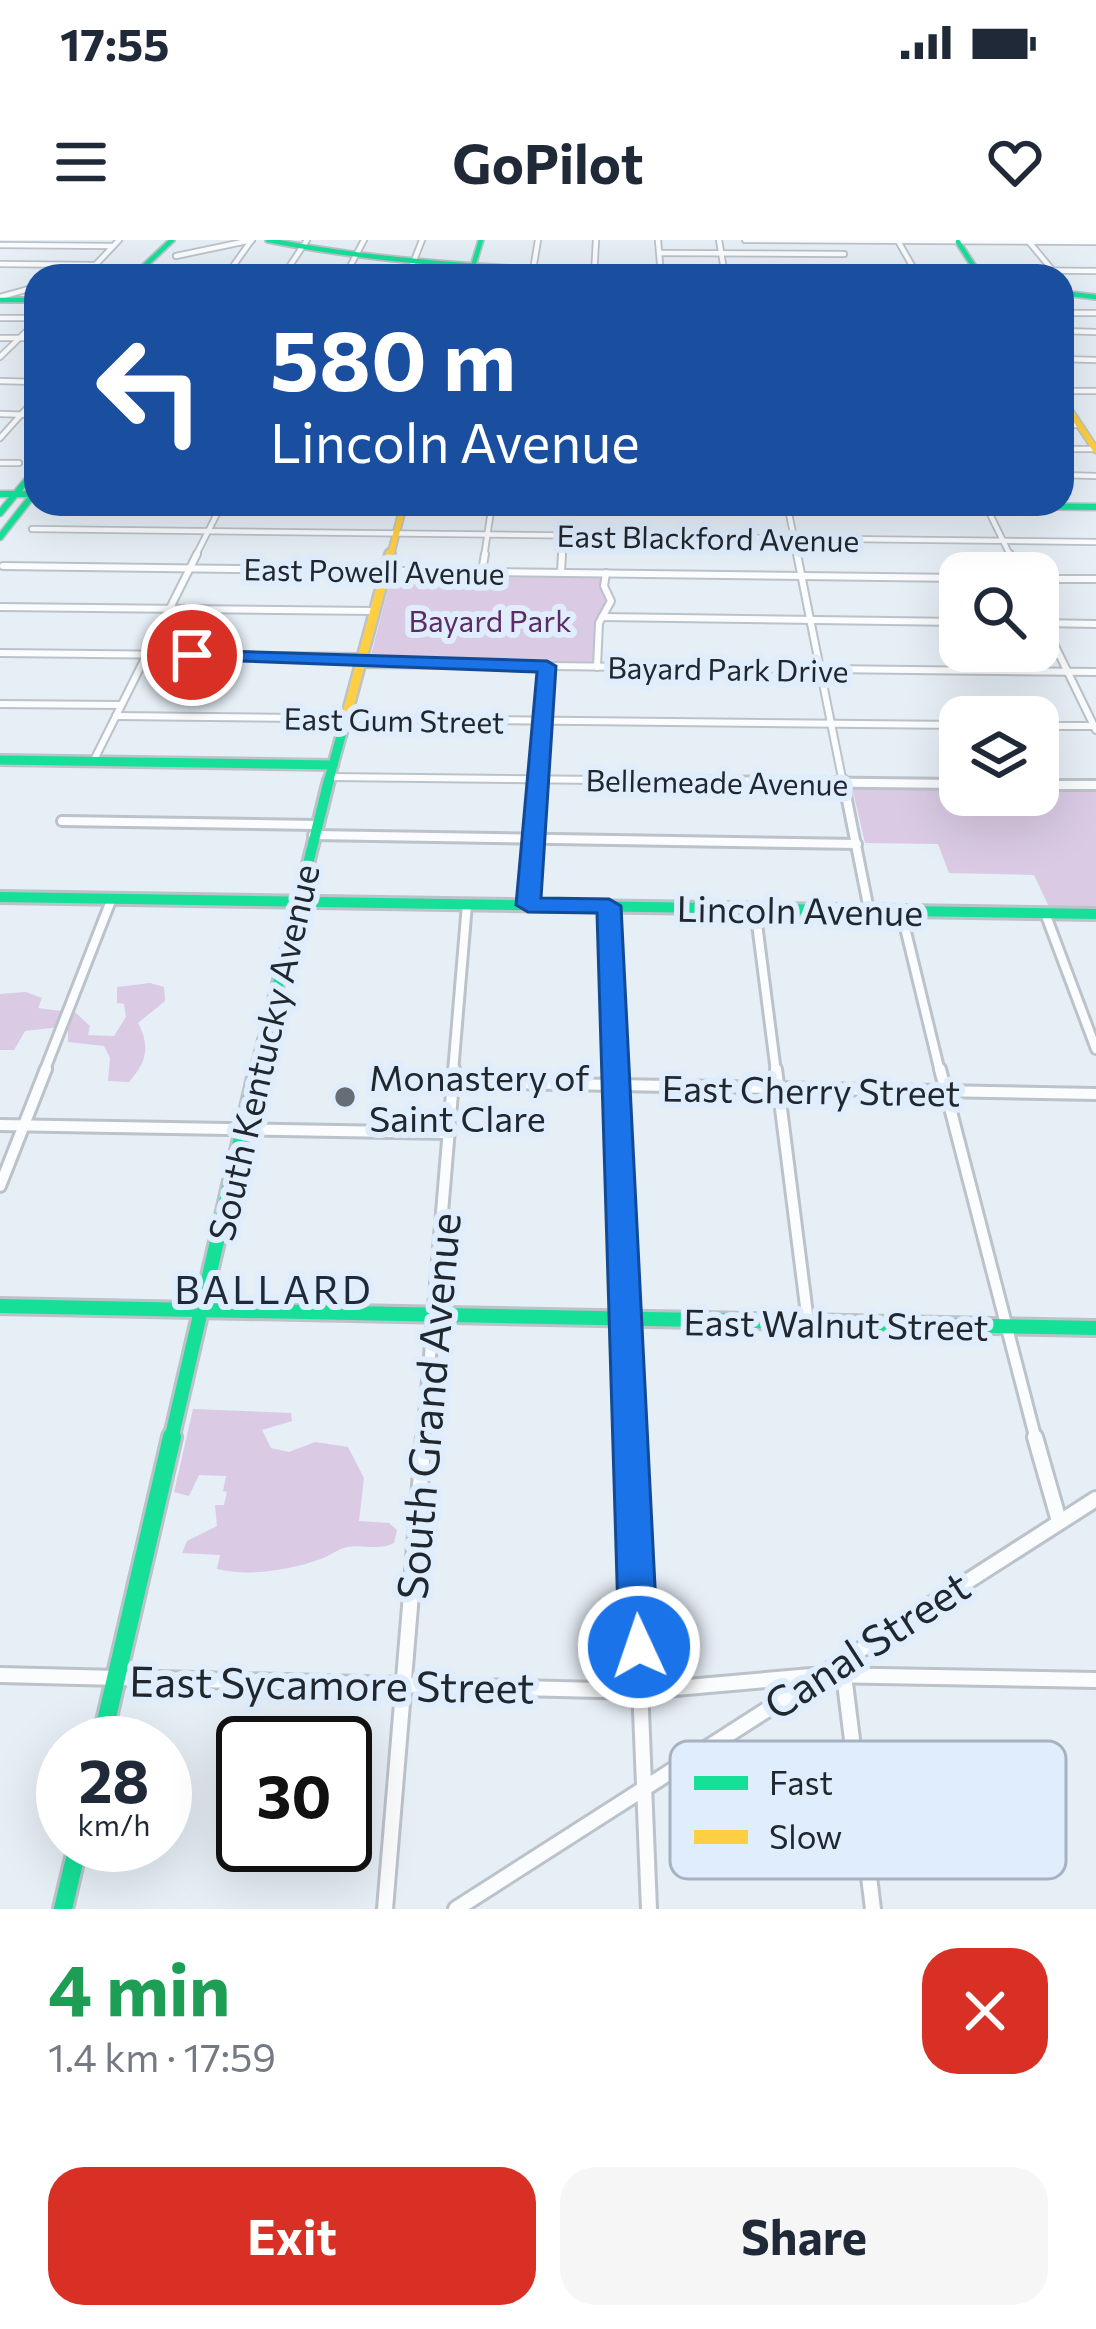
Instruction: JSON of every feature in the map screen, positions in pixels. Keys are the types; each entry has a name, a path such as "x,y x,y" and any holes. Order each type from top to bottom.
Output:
{"main road":[{"path":"147,264 172,240"},
{"path":"159,264 184,240"},
{"path":"268,240 453,264"},
{"path":"845,264 851,264"},
{"path":"1074,416 1096,449"},
{"path":"0,514 24,484"},
{"path":"0,494 24,494"},
{"path":"0,537 24,507"},
{"name":"South Kentucky Avenue","path":"107,1716 296,901 401,516"},
{"name":"Bellemeade Avenue","path":"0,760 332,771"},
{"name":"Lincoln Avenue","path":"0,897 1096,914"},
{"name":"East Walnut Street","path":"0,1306 1096,1328"},
{"path":"63,1909 72,1872"}],"street":[{"path":"55,252 69,240"},
{"path":"95,264 119,240"},
{"path":"176,256 252,240"},
{"path":"352,264 364,240"},
{"path":"412,264 422,240"},
{"path":"745,240 1096,241"},
{"path":"806,264 848,263 838,240"},
{"path":"1,243 113,246"},
{"path":"0,358 24,334"},
{"path":"0,338 24,338"},
{"path":"0,438 24,412"},
{"path":"0,414 21,415"},
{"path":"1074,425 1096,425"},
{"path":"0,463 19,463"},
{"path":"93,762 216,516"},
{"path":"482,571 490,516"},
{"path":"790,516 869,910"},
{"path":"991,516 1008,552"},
{"name":"East Blackford Avenue","path":"32,529 1096,542"},
{"path":"561,572 564,535"},
{"name":"East Powell Avenue","path":"4,566 939,578"},
{"path":"597,667 602,617 611,601 604,588 606,573"},
{"path":"1059,579 1096,579"},
{"path":"0,607 375,611"},
{"path":"602,617 939,622"},
{"path":"1059,623 1096,624"},
{"name":"Bayard Park Drive","path":"0,653 1096,673"},
{"path":"1059,656 1095,727 1059,726"},
{"path":"528,905 547,666"},
{"path":"0,704 122,705"},
{"name":"East Gum Street","path":"116,716 939,725"},
{"name":"Bellemeade Avenue","path":"332,771 538,780 939,784"},
{"path":"1059,785 1096,785"},
{"path":"62,821 534,839 856,844"},
{"path":"0,1186 112,898"},
{"name":"South Grand Avenue","path":"385,1909 467,904"},
{"path":"609,906 649,1909"},
{"path":"755,908 808,1322"},
{"path":"901,911 1004,1326 1059,1521"},
{"path":"1045,913 1096,1049"},
{"name":"East Cherry Street","path":"454,1082 1096,1094"},
{"path":"0,1125 449,1133"},
{"name":"Canal Street","path":"717,1741 1096,1499"},
{"name":"East Sycamore Street","path":"0,1675 641,1691 844,1675 1096,1680"},
{"path":"844,1675 852,1741"},
{"name":"Canal Street","path":"456,1909 670,1772"},
{"path":"869,1879 873,1909"}],"green space":[{"name":"Bayard Park","path":"392,573 604,575 609,602 598,618 595,663 389,662 371,655"},
{"path":"852,787 939,789 939,816 1059,816 1059,792 1096,791 1096,909 1050,909 1034,875 949,873 938,844 865,843"},
{"path":"150,983 164,987 165,1001 138,1023 145,1054 129,1082 108,1081 110,1058 104,1046 68,1042 68,1026 25,1031 14,1050 0,1050 0,994 26,992 42,998 38,1008 76,1013 90,1026 88,1035 114,1036 126,1017 124,1004 117,1003 117,987"},
{"path":"193,1409 291,1413 292,1421 262,1430 271,1448 289,1452 315,1442 348,1447 364,1478 359,1521 389,1523 397,1530 394,1543 347,1547 309,1563 256,1572 217,1569 220,1555 182,1553 187,1541 217,1526 215,1505 224,1505 227,1492 223,1491 226,1476 199,1475 189,1496 174,1492"}],"traffic: fast":[{"path":"147,264 172,240"},
{"path":"268,240 349,256 467,264"},
{"path":"474,264 481,240"},
{"path":"958,242 972,264"},
{"path":"1074,294 1096,297"},
{"path":"0,300 24,300"},
{"path":"0,513 24,484"},
{"path":"0,494 24,494"},
{"path":"0,537 24,506"},
{"path":"1074,507 1096,507"},
{"path":"107,1716 291,922 344,725"},
{"path":"0,760 333,765"},
{"path":"0,897 1096,914"},
{"path":"0,1306 1096,1328"},
{"path":"63,1909 72,1872"}],"traffic: slow":[{"path":"1074,417 1096,450"},
{"path":"344,725 401,516"}],"place":[{"name":"Monastery of Saint Clare","path":"345,1097"}],"district":[{"name":"BALLARD","path":"274,1288"}],"route":[{"path":"192,655 362,657 361,664 547,666 528,905 609,906 639,1647"}]}
